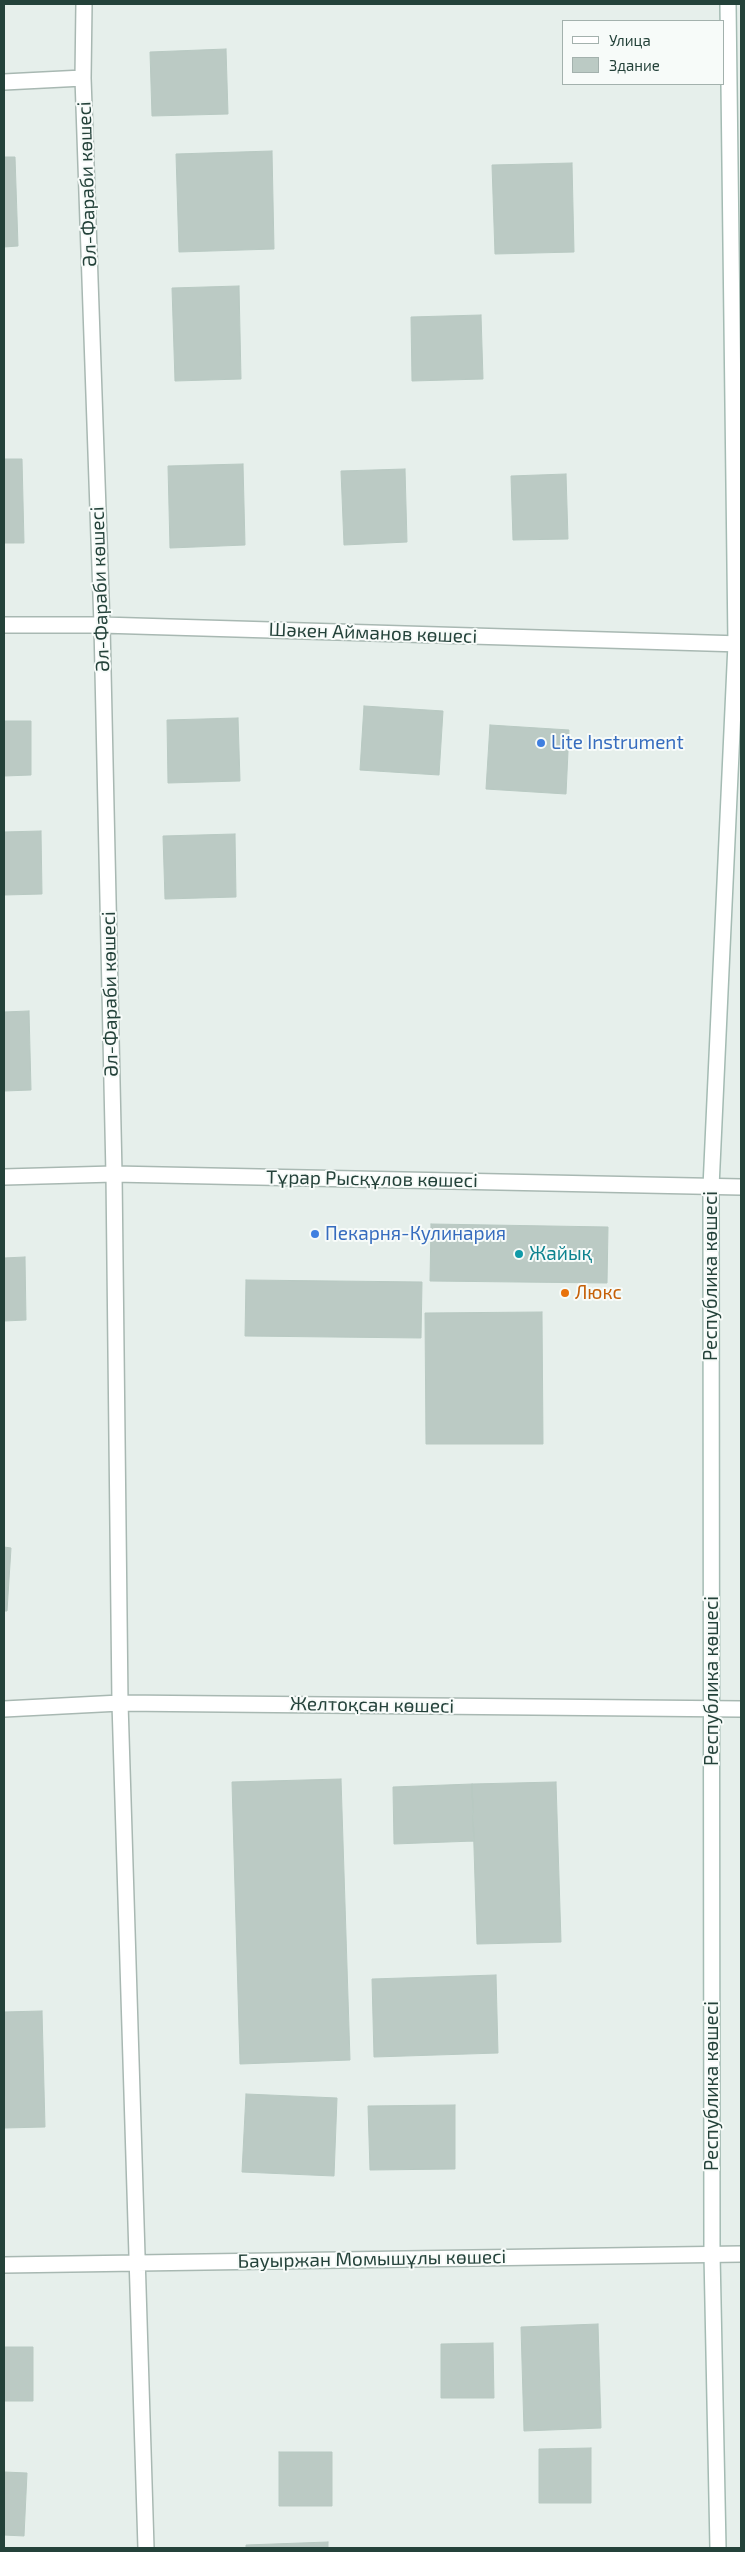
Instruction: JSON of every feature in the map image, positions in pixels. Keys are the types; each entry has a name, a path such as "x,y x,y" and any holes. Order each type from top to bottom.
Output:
{"street":[{"name":"Әл-Фараби көшесі","path":"84,4 83,78 102,625 114,1174 120,1703 146,2548"},
{"name":"Республика көшесі","path":"718,2548 712,2254 711,1187 739,644 735,105 728,4"},
{"path":"4,82 83,78"},
{"name":"Шәкен Айманов көшесі","path":"4,625 102,625 739,644"},
{"name":"Тұрар Рысқұлов көшесі","path":"4,1177 114,1174 741,1187"},
{"name":"Желтоқсан көшесі","path":"4,1709 120,1703 741,1709"},
{"name":"Бауыржан Момышұлы көшесі","path":"4,2265 741,2254"}],"building":[{"path":"226,49 228,114 152,116 150,52"},
{"path":"272,151 274,249 179,252 176,154"},
{"path":"4,157 15,157 18,246 4,247"},
{"path":"572,163 574,252 495,254 492,165"},
{"path":"239,286 241,379 175,381 172,288"},
{"path":"481,315 483,379 412,381 411,317"},
{"path":"4,459 22,459 24,543 4,543"},
{"path":"243,464 245,545 170,548 168,466"},
{"path":"405,469 407,542 344,545 341,471"},
{"path":"566,474 568,539 513,540 511,476"},
{"path":"364,706 443,711 439,775 360,770"},
{"path":"238,718 240,781 168,783 167,720"},
{"path":"4,721 31,721 31,775 4,776"},
{"path":"490,725 569,730 566,794 486,789"},
{"path":"41,831 42,894 4,895 4,832"},
{"path":"235,834 236,897 165,899 163,836"},
{"path":"29,1011 31,1090 4,1091 4,1012"},
{"name":"Жайық","path":"431,1224 608,1227 607,1283 430,1281"},
{"path":"25,1257 26,1320 4,1321 4,1258"},
{"path":"246,1280 422,1282 421,1338 245,1336"},
{"path":"542,1312 543,1444 426,1444 425,1313"},
{"path":"4,1547 11,1548 7,1611 4,1611"},
{"path":"341,1779 350,2060 240,2064 232,1782"},
{"path":"556,1782 561,1942 477,1944 472,1784"},
{"path":"472,1784 474,1841 394,1844 393,1787"},
{"path":"496,1975 498,2053 374,2057 372,1979"},
{"path":"42,2011 45,2127 4,2128 4,2012"},
{"path":"246,2094 337,2098 334,2176 242,2172"},
{"path":"455,2105 455,2169 370,2170 368,2106"},
{"path":"598,2324 601,2428 524,2431 521,2327"},
{"path":"493,2343 494,2398 441,2398 441,2344"},
{"path":"4,2347 33,2347 33,2401 4,2401"},
{"path":"591,2448 591,2503 539,2503 539,2449"},
{"path":"279,2452 332,2452 332,2506 279,2506"},
{"path":"4,2472 27,2473 24,2536 4,2535"},
{"path":"328,2542 328,2548 246,2548 246,2545"}],"place":[{"name":"Lite Instrument","path":"541,743"},
{"name":"Пекарня-Кулинария","path":"315,1234"},
{"name":"Жайық","path":"519,1254"},
{"name":"Люкс","path":"565,1293"}]}
